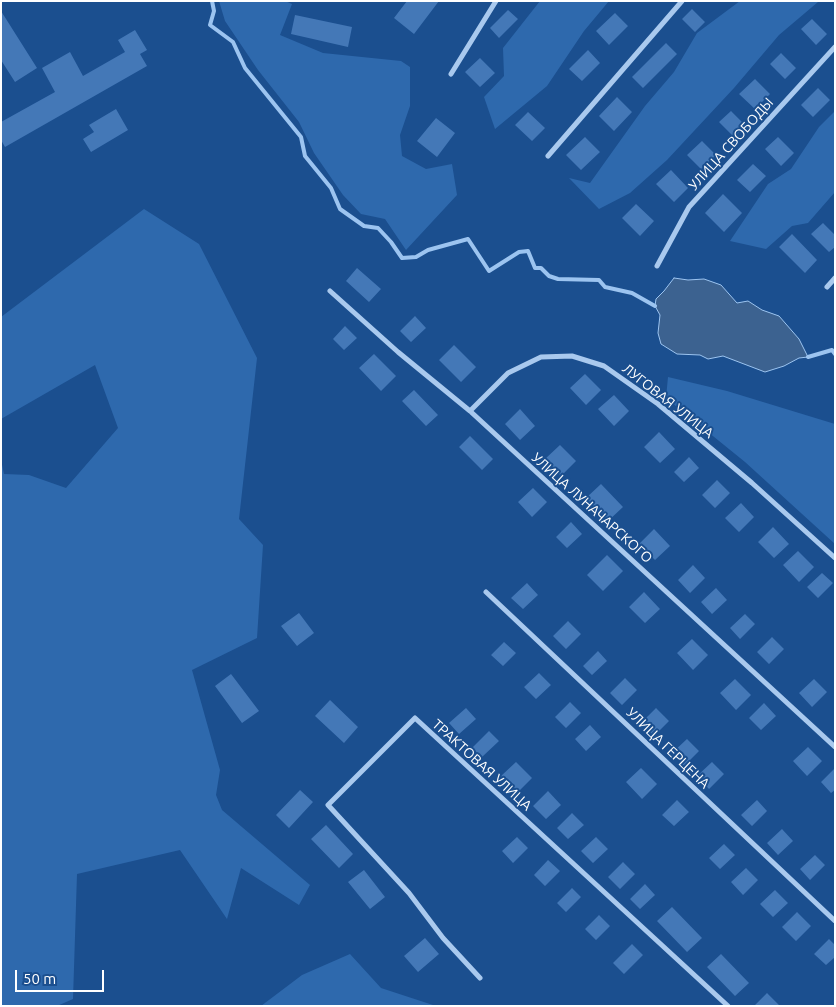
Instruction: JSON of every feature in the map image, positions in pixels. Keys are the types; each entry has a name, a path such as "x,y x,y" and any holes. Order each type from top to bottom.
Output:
{"street":[{"path":"451,74 496,1"},
{"path":"548,156 682,1"},
{"name":"УЛИЦА СВОБОДЫ","path":"657,266 689,206 835,47"},
{"path":"826,286 835,278"},
{"name":"УЛИЦА ЛУНАЧАРСКОГО","path":"330,291 398,352 470,411 835,747"},
{"name":"ЛУГОВАЯ УЛИЦА","path":"470,411 508,373 541,356 572,356 604,366 680,422 752,483 835,558"},
{"name":"УЛИЦА ГЕРЦЕНА","path":"486,592 835,921"},
{"name":"ТРАКТОВАЯ УЛИЦА","path":"480,978 443,938 409,893 328,805 414,718 728,1006"}],"shaded area":[{"path":"219,1 285,1 292,4 280,35 323,53 401,61 410,67 410,106 400,135 402,156 426,169 452,164 457,195 406,250 385,219 361,214 343,195 314,153 299,122 258,70 225,21"},
{"path":"540,1 609,1 584,31 547,86 495,129 484,97 504,76 503,48"},
{"path":"740,1 818,2 779,35 734,88 667,160 630,193 599,209 569,178 590,183 645,106 674,72 697,33"},
{"path":"835,111 835,192 808,223 792,226 766,249 730,241 768,184 791,169 819,127"},
{"path":"144,209 199,244 257,358 239,519 263,545 257,638 192,670 220,770 216,795 222,810 310,885 299,905 241,868 227,919 180,850 77,874 73,999 57,1006 1,1006 1,460 4,474 29,475 66,488 118,428 95,365 1,419 1,317"},
{"path":"674,278 688,280 704,279 721,285 737,303 748,301 762,310 779,316 799,339 808,357 799,358 784,366 765,372 723,356 708,359 700,355 677,354 661,344 658,333 660,315 655,306 656,299"},
{"path":"668,377 727,391 835,424 835,544 745,462 666,398"},
{"path":"350,954 381,988 436,1006 261,1006 302,975"}],"building":[{"path":"407,1 439,1 414,34 394,18"},
{"path":"692,9 705,22 695,32 682,19"},
{"path":"508,10 518,19 499,38 490,28"},
{"path":"1,11 37,68 15,82 1,60"},
{"path":"615,13 628,26 609,45 596,31"},
{"path":"295,15 352,27 348,47 291,34"},
{"path":"812,19 827,34 816,45 801,29"},
{"path":"135,30 147,50 140,54 147,66 5,147 1,140 1,122 55,92 42,68 70,52 83,76 125,52 118,40"},
{"path":"666,43 677,54 643,88 632,77"},
{"path":"588,50 600,63 582,81 569,69"},
{"path":"781,53 796,68 785,79 770,64"},
{"path":"480,58 495,73 480,87 465,72"},
{"path":"755,79 770,94 755,109 739,94"},
{"path":"818,88 830,100 813,117 801,105"},
{"path":"617,97 632,112 614,131 599,116"},
{"path":"116,109 128,130 91,152 83,139 94,132 89,125"},
{"path":"731,111 746,126 734,137 719,122"},
{"path":"528,112 545,128 532,141 515,125"},
{"path":"436,118 455,133 437,157 417,141"},
{"path":"585,137 600,152 581,170 566,155"},
{"path":"778,137 794,153 781,166 765,149"},
{"path":"702,141 716,155 701,169 687,155"},
{"path":"753,164 766,176 750,192 737,180"},
{"path":"671,170 688,188 674,202 656,184"},
{"path":"723,194 742,213 724,232 705,213"},
{"path":"636,204 654,221 640,236 622,218"},
{"path":"823,223 835,235 835,247 829,252 811,234"},
{"path":"792,234 817,260 805,273 779,247"},
{"path":"357,268 381,289 369,302 346,281"},
{"path":"415,316 426,328 411,342 400,331"},
{"path":"345,326 357,338 344,350 333,339"},
{"path":"454,345 476,367 461,382 439,360"},
{"path":"374,354 396,376 381,391 359,368"},
{"path":"585,374 601,390 586,405 570,388"},
{"path":"414,390 438,415 426,426 402,401"},
{"path":"614,395 629,411 614,426 598,409"},
{"path":"520,409 535,426 520,440 505,424"},
{"path":"659,432 675,449 660,463 644,447"},
{"path":"470,436 493,459 482,470 459,447"},
{"path":"560,445 576,461 561,476 545,459"},
{"path":"689,457 699,468 684,482 674,472"},
{"path":"717,480 730,493 715,508 702,495"},
{"path":"601,484 623,507 608,521 586,498"},
{"path":"533,488 547,502 532,517 518,502"},
{"path":"741,503 754,517 739,532 725,518"},
{"path":"571,522 582,534 567,548 556,537"},
{"path":"773,527 789,544 774,558 758,542"},
{"path":"654,529 670,546 655,560 639,544"},
{"path":"798,551 814,567 799,582 783,565"},
{"path":"607,555 623,571 603,591 587,575"},
{"path":"693,565 705,578 690,593 678,580"},
{"path":"822,573 833,583 818,598 807,587"},
{"path":"527,583 538,595 523,609 511,598"},
{"path":"716,588 727,600 712,614 701,602"},
{"path":"644,592 660,609 645,623 629,607"},
{"path":"299,613 314,633 297,646 281,626"},
{"path":"745,614 755,624 740,639 730,628"},
{"path":"568,621 581,634 566,649 553,636"},
{"path":"772,637 784,649 769,664 757,652"},
{"path":"692,639 708,655 693,670 677,653"},
{"path":"504,642 516,653 503,666 491,655"},
{"path":"598,651 607,661 592,675 583,666"},
{"path":"539,673 551,685 536,699 524,687"},
{"path":"231,674 259,711 242,723 215,686"},
{"path":"625,678 637,690 622,705 610,693"},
{"path":"735,679 751,695 736,710 720,693"},
{"path":"814,679 827,692 812,707 799,693"},
{"path":"330,700 358,727 344,743 315,716"},
{"path":"570,702 581,713 566,728 555,717"},
{"path":"764,703 776,716 761,730 749,718"},
{"path":"466,708 476,719 459,734 449,723"},
{"path":"656,708 669,721 654,736 641,723"},
{"path":"590,725 601,737 586,751 575,739"},
{"path":"489,731 499,741 482,757 472,748"},
{"path":"687,739 699,751 684,766 672,753"},
{"path":"808,747 822,761 807,776 793,761"},
{"path":"516,762 532,778 517,793 501,776"},
{"path":"712,762 724,774 709,789 697,776"},
{"path":"641,768 657,784 642,799 626,782"},
{"path":"835,768 835,790 831,793 821,782"},
{"path":"300,790 313,802 289,828 276,815"},
{"path":"548,791 561,805 546,819 533,806"},
{"path":"677,800 689,812 674,826 662,815"},
{"path":"757,800 767,811 752,826 741,815"},
{"path":"572,813 584,825 568,839 557,828"},
{"path":"326,825 353,854 339,868 311,839"},
{"path":"782,829 793,841 778,855 767,843"},
{"path":"517,837 528,848 513,863 502,851"},
{"path":"596,837 608,849 593,863 581,851"},
{"path":"724,844 735,855 720,869 709,858"},
{"path":"815,855 825,865 810,880 800,869"},
{"path":"548,860 560,871 545,886 534,875"},
{"path":"623,862 635,874 620,889 608,877"},
{"path":"746,868 758,880 743,895 731,882"},
{"path":"364,870 385,897 370,909 348,882"},
{"path":"645,884 655,895 640,909 630,899"},
{"path":"572,888 581,897 566,912 557,903"},
{"path":"775,890 788,903 773,917 760,904"},
{"path":"672,907 702,938 687,952 657,921"},
{"path":"797,912 811,926 796,941 782,927"},
{"path":"599,915 610,926 596,940 585,929"},
{"path":"425,938 439,954 418,972 404,956"},
{"path":"829,939 835,945 835,957 826,965 814,954"},
{"path":"632,944 643,955 624,974 613,963"},
{"path":"721,954 749,983 735,996 707,967"},
{"path":"767,993 778,1006 754,1006"}],"waterway":[{"path":"212,1 214,11 210,25 233,42 245,68 301,137 305,156 331,188 340,209 364,226 378,228 402,258 416,257 428,250 468,239 489,271 519,252 528,251 535,268 541,268 549,276 558,279 599,280 605,287 632,293 655,306"},
{"path":"808,357 832,350 835,354"}]}
